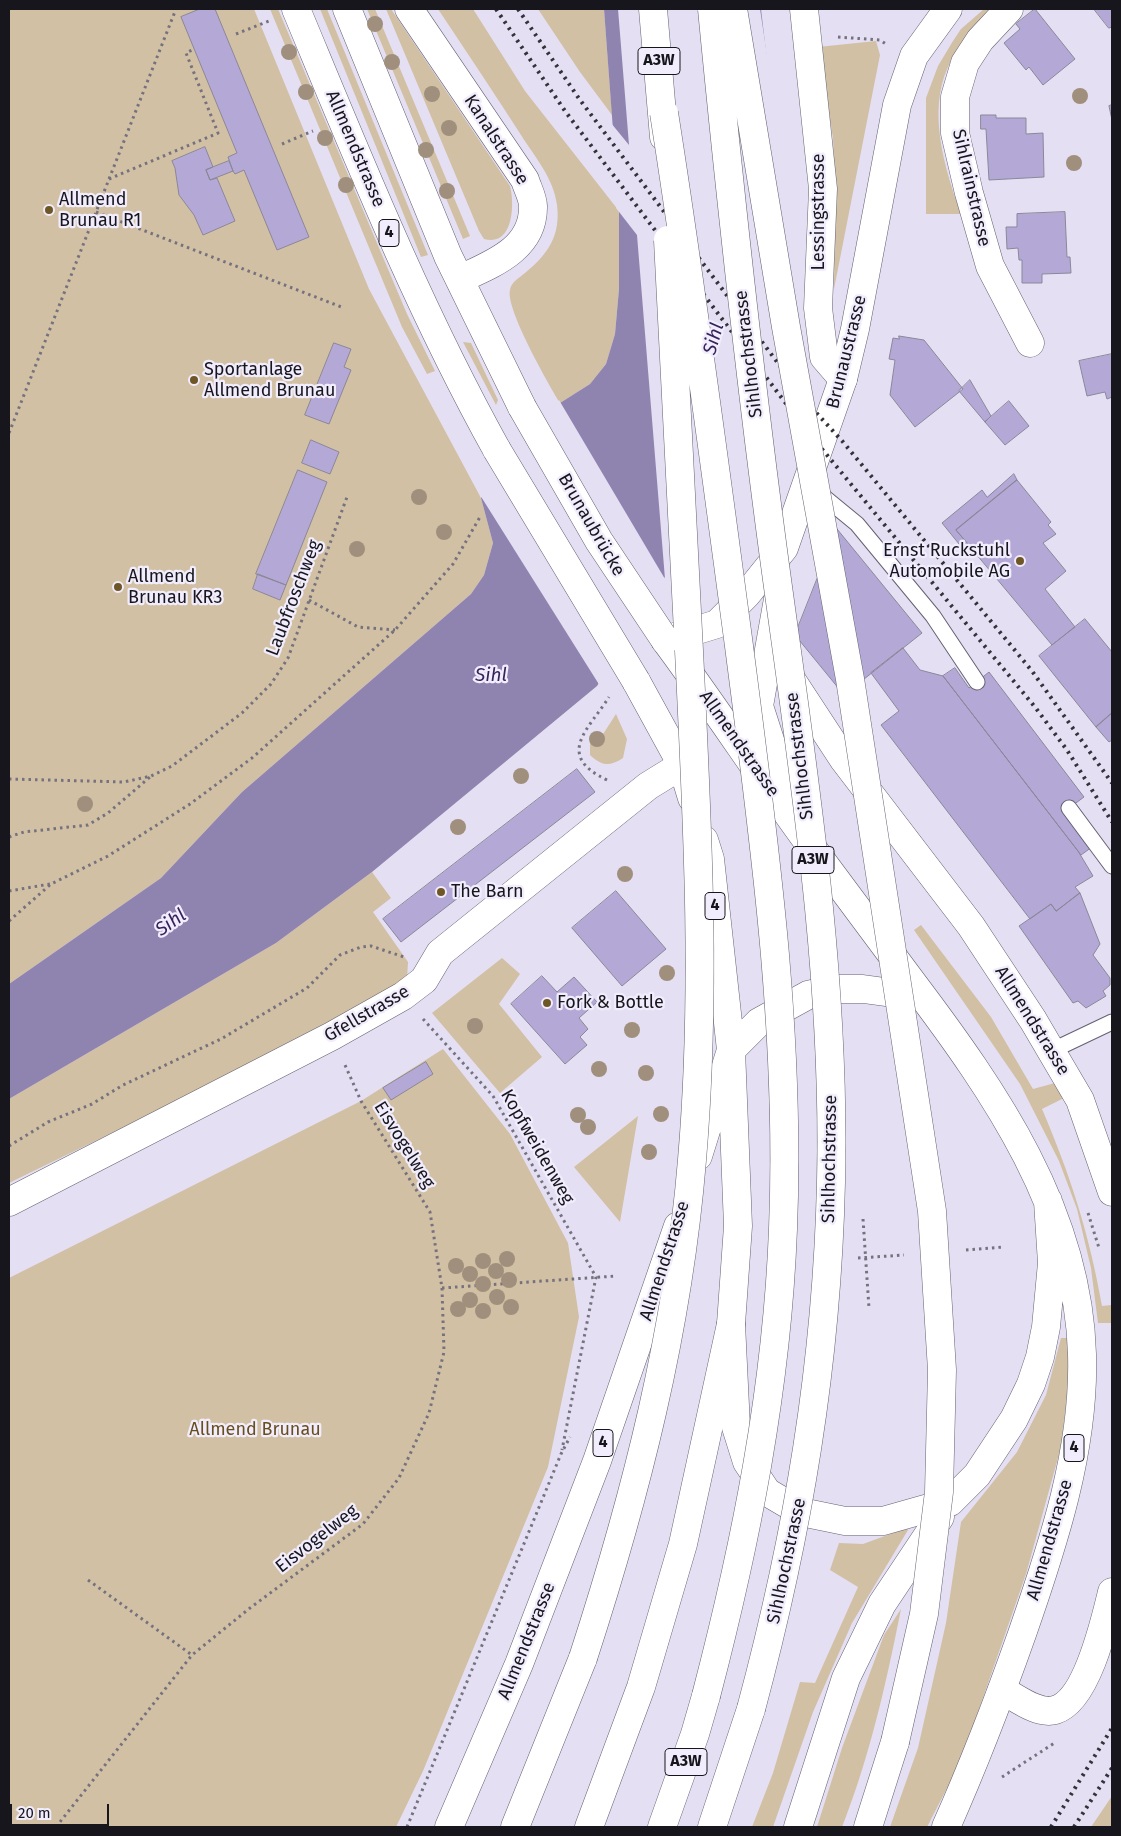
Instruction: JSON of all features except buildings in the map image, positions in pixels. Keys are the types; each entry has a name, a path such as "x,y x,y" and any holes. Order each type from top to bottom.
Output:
{"main road":[{"name":"Allmendstrasse","path":"296,9 392,240 471,404 636,681 682,765 710,859 731,1050 677,1231 597,1460 519,1664 449,1827"},
{"name":"4","path":"347,9 448,256 460,279"},
{"name":"Kanalstrasse","path":"409,9 525,180 533,206 528,228 515,249 506,256 460,279"},
{"name":"A3W","path":"653,9 664,113 697,326 759,801 777,968 783,1059 785,1142 783,1231 777,1319 768,1405 754,1487 738,1567 706,1696 695,1734 662,1827"},
{"name":"Sihlhochstrasse","path":"712,9 731,207 820,913 831,1089 832,1180 828,1274 817,1387 794,1536 751,1709 712,1827"},
{"path":"733,9 786,327 849,671 932,1212 942,1370 939,1492 924,1614 896,1742 868,1827"},
{"name":"Lessingstrasse","path":"804,9 823,188 818,308 824,357 843,379"},
{"name":"Brunaustrasse","path":"665,640 716,624 747,594 784,548 843,379 897,105 914,56 948,9"},
{"name":"Sihlrainstrasse","path":"1008,9 980,40 965,63 955,97 955,133 990,266 1030,343"},
{"path":"515,1827 583,1658 619,1544 653,1414 677,1284 692,1160 699,1017 698,849 666,198 664,113"},
{"name":"Brunaubrücke","path":"460,279 522,407 599,541 665,640"},
{"path":"784,548 778,602 759,706 798,829"},
{"name":"Allmendstrasse","path":"665,640 798,829 983,1078 1022,1143 1048,1200 1072,1274 1078,1307 1082,1358 1081,1395 1067,1485 1051,1548 1002,1690 946,1827"},
{"name":"Allmendstrasse","path":"769,644 844,760 971,926 1051,1051 1080,1100 1112,1192"},
{"name":"Gfellstrasse","path":"9,1202 332,1036 403,996 424,980 440,953 648,786 682,765"},
{"path":"924,997 863,989 834,989 808,995 758,1022 731,1050 738,1226 731,1324 736,1427 747,1462 767,1492 801,1512 862,1522 883,1521 950,1502"},
{"path":"798,1827 829,1726 853,1664 882,1604 950,1502 976,1475 1014,1419 1031,1384 1040,1357 1046,1327 1052,1263 1048,1200"},
{"path":"589,1827 641,1687 683,1544 731,1324"},
{"path":"1002,1690 1033,1707 1045,1710 1055,1710 1071,1699 1086,1674 1112,1592"}],"lane":[{"path":"807,479 823,498 857,524 933,616 976,682"},
{"path":"1069,808 1112,866"},
{"path":"1051,1051 1112,1022"}],"path":[{"path":"9,433 176,9"},
{"path":"236,34 269,20"},
{"path":"808,36 880,40 888,45"},
{"path":"109,179 218,133 186,53 194,50"},
{"path":"282,144 314,130"},
{"path":"96,212 344,308"},
{"name":"Laubfroschweg","path":"9,779 124,782 151,776 172,766 242,713 271,684 288,658 347,497"},
{"path":"9,920 51,884 108,856 190,804 252,758 395,630 453,564 480,518"},
{"path":"309,600 358,628 395,630"},
{"path":"9,837 24,832 88,824 108,813 151,776"},
{"path":"9,891 51,884"},
{"path":"9,1146 48,1122 92,1104 123,1085 221,1039 307,988 340,955 371,946 432,966"},
{"name":"Kopfweidenweg","path":"403,996 493,1096 596,1277"},
{"name":"Eisvogelweg","path":"56,1827 192,1655 250,1608 363,1524 399,1478 429,1414 444,1352 442,1288 430,1212 361,1102 332,1036"},
{"path":"862,1210 869,1308"},
{"path":"965,1250 1003,1247"},
{"path":"442,1288 616,1276"},
{"path":"561,1454 596,1277"},
{"path":"407,1827 561,1454 575,1430"},
{"path":"88,1580 192,1655"},
{"path":"999,1779 1057,1741"}],"green space":[{"name":"Sportanlage Allmend Brunau","path":"9,9 254,9 369,289 481,498 493,543 484,575 471,594 242,792 161,878 9,984"},
{"path":"270,9 278,9 407,314 435,371 427,374 402,327"},
{"path":"320,9 327,9 428,255 421,257"},
{"path":"367,9 375,9 470,236 463,239"},
{"path":"386,9 391,9 510,186 512,213 510,223 501,237 494,240 484,239 479,231"},
{"path":"438,9 473,9 525,91 619,211 619,289 615,334 606,364 590,384 560,403 521,329 510,299 510,290 514,282 540,259 551,244 558,216 555,195 543,168"},
{"path":"538,9 604,9 612,115 580,72"},
{"path":"984,9 991,9 962,44 948,67 942,84 939,103 939,122 944,160 961,214 926,214 926,98 938,66 953,41 961,29"},
{"path":"876,41 880,55 834,289 835,186 833,138 818,47"},
{"path":"463,342 471,343 498,400 496,405"},
{"path":"616,714 627,739 623,758 614,763 606,764 590,755 590,742 598,742"},
{"path":"372,872 391,898 373,912 408,962 407,978 260,1059 9,1183 9,1099 276,943"},
{"path":"921,925 991,1017 1033,1089 1055,1083 1064,1098 1042,1109 1062,1158 1078,1206 1102,1306 1112,1305 1112,1323 1098,1323 1091,1268 1077,1209 1059,1161 1020,1084 914,930"},
{"path":"502,958 520,974 499,1004 542,1057 500,1093 432,1013"},
{"name":"Allmend Brunau","path":"443,1049 510,1134 568,1243 579,1317 548,1467 423,1771 396,1827 9,1827 9,1278 361,1101"},
{"path":"638,1116 620,1222 574,1167"},
{"path":"1061,1338 1069,1338 1068,1389 1061,1447 1026,1574 961,1761 927,1827 890,1827 918,1748 946,1623 961,1522 1017,1452 1046,1395"},
{"path":"907,1528 908,1530 852,1623 813,1712 773,1827 752,1827 773,1773 800,1682 815,1683 858,1587 830,1570 839,1543 863,1544"},
{"path":"901,1609 869,1747 842,1827 817,1827 842,1748 884,1635"},
{"path":"1112,1796 1112,1827 1091,1827"}],"water":[{"name":"Sihl","path":"604,9 761,9 769,77 670,569 597,686 372,872 276,943 9,1099 9,984 161,878 242,792 471,594 484,575 493,543 481,498 560,403 590,384 606,364 615,334 619,289 619,211"}],"pier":[{"path":"618,9 760,9 772,88 787,291 735,486 672,571 600,686 480,495 559,400 665,579 637,235 616,208 611,123 629,145"}],"railway":[{"path":"496,9 565,111 803,426 1035,707 1067,750 1112,822"},
{"path":"518,9 580,100 811,407 843,442 1032,671 1112,783"},
{"path":"1051,1827 1112,1728"},
{"path":"1074,1827 1112,1768"}],"place":[{"name":"Allmend Brunau R1","path":"49,210"},
{"name":"Sportanlage Allmend Brunau","path":"194,380"},
{"name":"Ernst Ruckstuhl Automobile AG","path":"1020,561"},
{"name":"Allmend Brunau KR3","path":"118,587"},
{"name":"The Barn","path":"441,892"},
{"name":"Fork & Bottle","path":"547,1003"}]}
